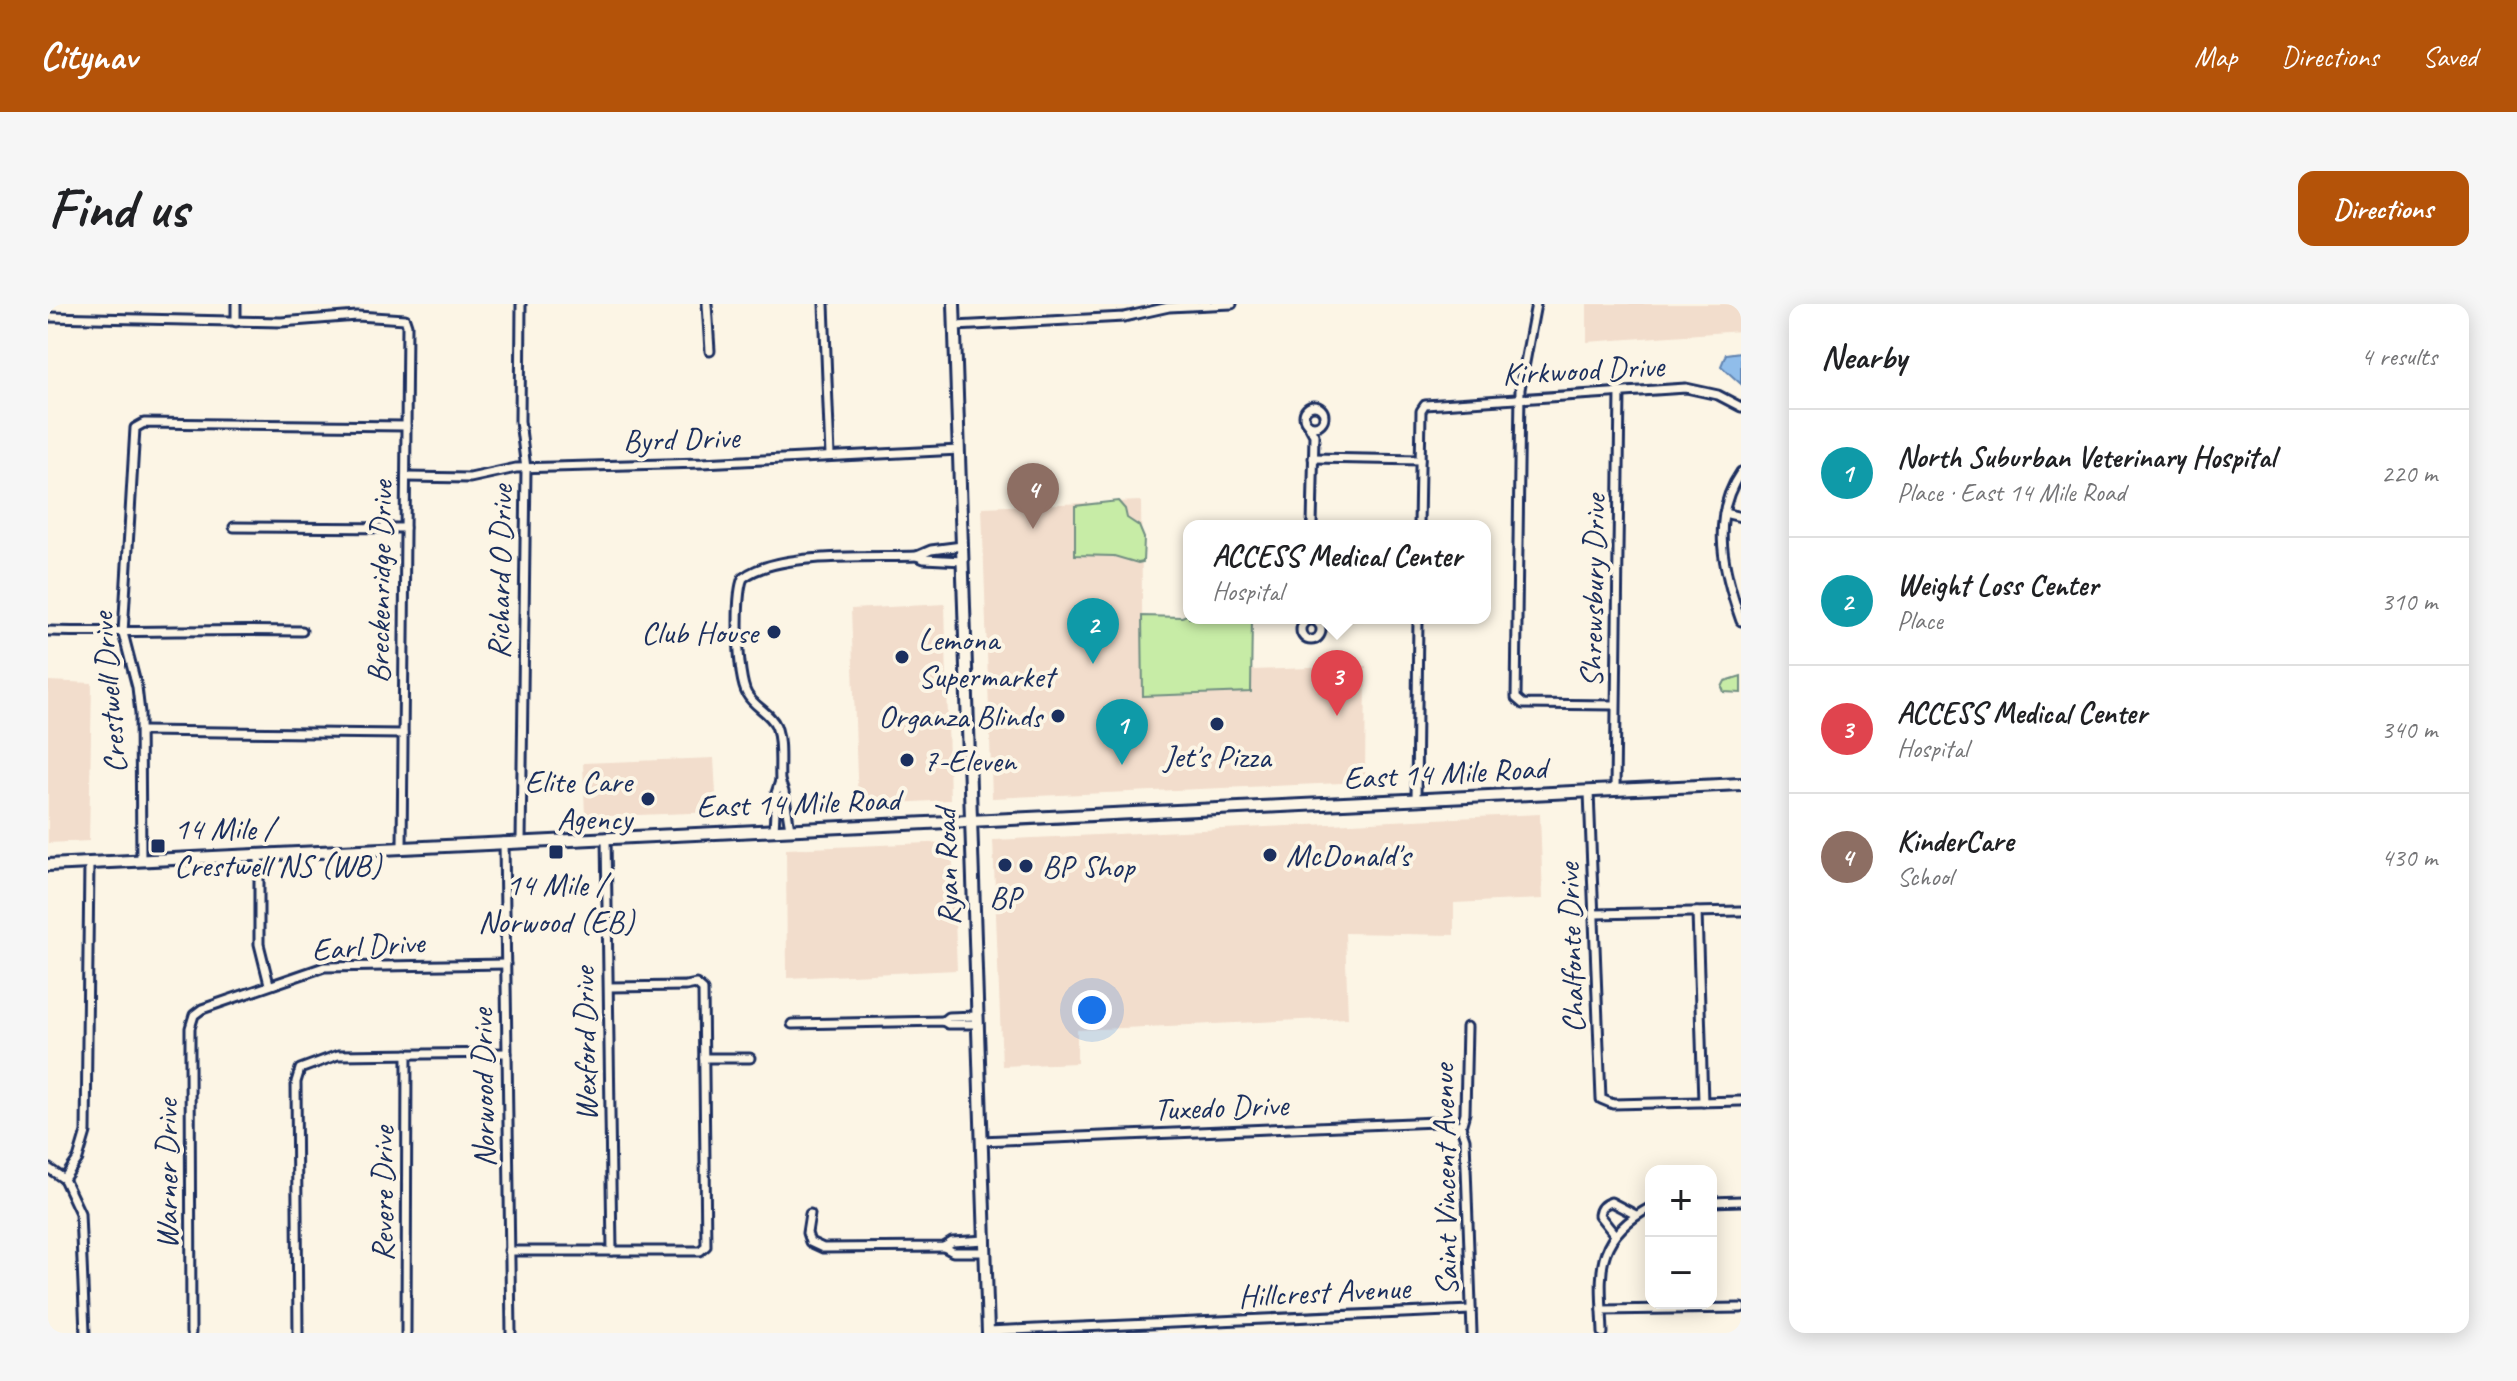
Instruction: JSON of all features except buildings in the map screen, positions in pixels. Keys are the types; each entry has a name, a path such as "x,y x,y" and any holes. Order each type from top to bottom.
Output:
{"main road":[{"name":"Ryan Road","path":"954,304 988,1332"},
{"name":"East 14 Mile Road","path":"48,865 1741,784"}],"street":[{"path":"48,317 236,322 236,304"},
{"name":"Richard O Drive","path":"521,304 520,421 526,469 521,841"},
{"path":"707,304 710,351"},
{"path":"824,304 830,456"},
{"path":"955,326 1124,317 1169,307 1232,304"},
{"path":"1536,304 1520,398 1516,695 1521,703 1615,705"},
{"name":"Breckenridge Drive","path":"236,322 307,321 357,316 405,319 407,325 402,847"},
{"name":"Kirkwood Drive","path":"1420,460 1421,411 1425,405 1693,389 1718,395 1741,407"},
{"name":"Shrewsbury Drive","path":"1615,790 1620,392"},
{"path":"1312,520 1314,435 1324,419 1323,412 1316,406 1309,407 1304,413 1314,435"},
{"path":"1308,424 1320,424"},
{"name":"Crestwell Drive","path":"141,861 141,731 137,687 123,633 137,425 406,426"},
{"name":"Byrd Drive","path":"406,477 470,478 505,469 959,450"},
{"path":"1313,458 1420,460 1419,520"},
{"path":"1741,472 1724,513 1723,558 1741,621"},
{"path":"1724,513 1741,517"},
{"path":"234,527 405,528"},
{"path":"790,829 780,781 777,729 749,697 742,681 739,595 743,578 756,570 789,561 917,556 931,550 962,546"},
{"path":"917,556 963,561"},
{"path":"1304,624 1301,632 1309,640 1315,640 1320,635 1318,624"},
{"path":"1416,800 1418,624"},
{"path":"48,631 302,631"},
{"path":"141,731 403,734"},
{"path":"774,830 776,793 780,781"},
{"name":"Chalfonte Drive","path":"1589,792 1600,1095 1605,1102 1613,1104 1703,1102"},
{"name":"Wexford Drive","path":"606,837 612,1251"},
{"name":"Norwood Drive","path":"504,842 511,1333"},
{"path":"259,855 259,944 269,984"},
{"path":"64,1179 78,1159 86,1132 89,863"},
{"path":"1594,914 1741,911"},
{"path":"1697,912 1703,1102 1741,1101"},
{"name":"Earl Drive","path":"194,1015 202,1009 269,984 324,967 506,964"},
{"path":"509,1251 704,1249 703,990 699,984 609,987"},
{"name":"Warner Drive","path":"191,1333 190,1028 194,1015"},
{"path":"792,1024 943,1021 948,1024 977,1020"},
{"name":"Saint Vincent Avenue","path":"1467,1027 1465,1113 1461,1127 1465,1139 1472,1333"},
{"path":"298,1333 296,1082 300,1069 338,1055 507,1053"},
{"name":"Revere Drive","path":"406,1333 407,1054"},
{"path":"704,1058 750,1058"},
{"name":"Tuxedo Drive","path":"981,1141 1436,1122 1453,1122 1461,1127"},
{"path":"48,1168 64,1179 82,1224 85,1333"},
{"path":"1717,1202 1741,1201"},
{"path":"1617,1232 1599,1215 1604,1204 1611,1202 1636,1215"},
{"path":"1603,1333 1602,1267 1605,1255 1617,1232 1645,1210"},
{"path":"810,1214 807,1233 810,1242 823,1248 944,1247 953,1252 986,1246"},
{"path":"1602,1310 1741,1308"},
{"name":"Hillcrest Avenue","path":"988,1332 1471,1310"}],"shaded area":[{"path":"1587,304 1741,304 1741,331 1587,342"},
{"path":"1141,501 1143,696 1251,692 1252,670 1366,666 1365,782 992,798 982,507"},
{"path":"945,604 950,800 858,805 851,609"},
{"path":"48,681 92,683 89,841 48,843"},
{"path":"714,758 717,812 585,817 583,763"},
{"path":"1540,814 1543,899 1454,903 1454,935 1345,933 1348,1018 1077,1030 1077,1063 1002,1066 993,840"},
{"path":"952,842 957,970 787,978 786,849"}],"green space":[{"path":"1118,501 1125,509 1127,518 1139,526 1144,538 1143,562 1114,556 1075,555 1075,506"},
{"path":"1142,616 1182,617 1183,624 1252,624 1251,692 1143,696"},
{"path":"1741,676 1741,693 1724,692 1722,687 1725,681"}],"water":[{"path":"1741,352 1741,384 1721,366 1726,354"}],"place":[{"name":"KinderCare","path":"1033,529"},
{"name":"Club House","path":"774,632"},
{"name":"Lemona Supermarket","path":"902,657"},
{"name":"Weight Loss Center","path":"1093,664"},
{"name":"Organza Blinds","path":"1058,716"},
{"name":"ACCESS Medical Center","path":"1337,716"},
{"name":"Jet's Pizza","path":"1217,724"},
{"name":"7-Eleven","path":"907,760"},
{"name":"North Suburban Veterinary Hospital","path":"1122,765"},
{"name":"Elite Care Agency","path":"648,799"},
{"name":"14 Mile / Crestwell NS (WB)","path":"158,846"},
{"name":"14 Mile / Norwood (EB)","path":"556,852"},
{"name":"McDonald's","path":"1270,855"},
{"name":"BP","path":"1005,865"},
{"name":"BP Shop","path":"1026,866"}]}
